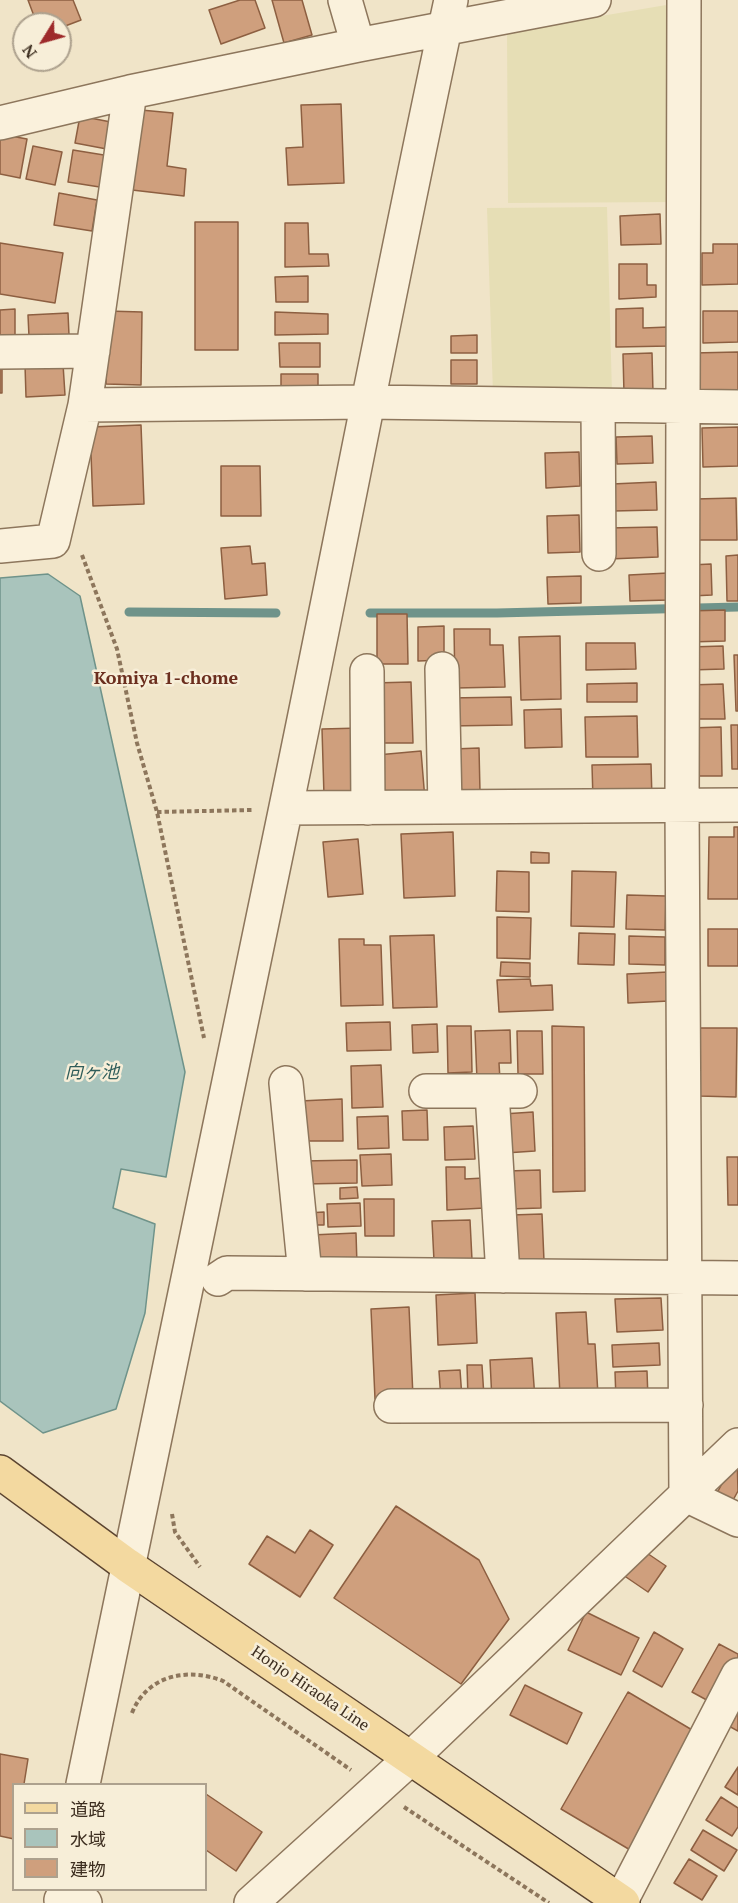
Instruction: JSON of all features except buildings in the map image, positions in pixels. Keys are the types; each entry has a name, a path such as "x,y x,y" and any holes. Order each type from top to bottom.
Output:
{"main road":[{"name":"Honjo Hiraoka Line","path":"0,1472 127,1564 622,1902"}],"street":[{"path":"345,0 358,45"},
{"path":"0,123 130,92 358,45 448,15 594,0"},
{"path":"684,0 681,407 686,1494"},
{"path":"83,1783 272,809 367,402 448,15"},
{"path":"0,546 54,541 85,405 130,92"},
{"path":"0,352 93,351"},
{"path":"85,405 367,402 738,406"},
{"path":"598,406 599,554"},
{"path":"442,669 445,807"},
{"path":"367,671 368,808"},
{"path":"272,809 738,805"},
{"path":"286,1083 304,1274"},
{"path":"426,1091 506,1091 503,1276"},
{"path":"218,1279 227,1273 738,1278"},
{"path":"391,1406 686,1404"},
{"path":"251,1903 411,1758 738,1445"},
{"path":"686,1494 738,1520"},
{"path":"622,1902 738,1675"}],"path":[{"path":"54,541 82,555 117,649 137,743 157,812 206,1048"},
{"path":"157,812 272,809"},
{"path":"130,1723 138,1699 162,1680 180,1674 207,1674 223,1681 377,1789 549,1903"}],"shaded area":[{"path":"678,3 676,202 508,203 507,32"},
{"path":"607,207 612,394 493,394 487,208"}],"water":[{"name":"向ヶ池","path":"48,574 80,596 185,1072 166,1177 121,1169 113,1208 155,1224 145,1313 116,1409 43,1433 0,1401 0,578"}],"waterway":[{"path":"370,613 497,613 738,607"},
{"path":"129,612 276,613"}],"district":[{"name":"Komiya 1-chome","path":"166,679"}]}
